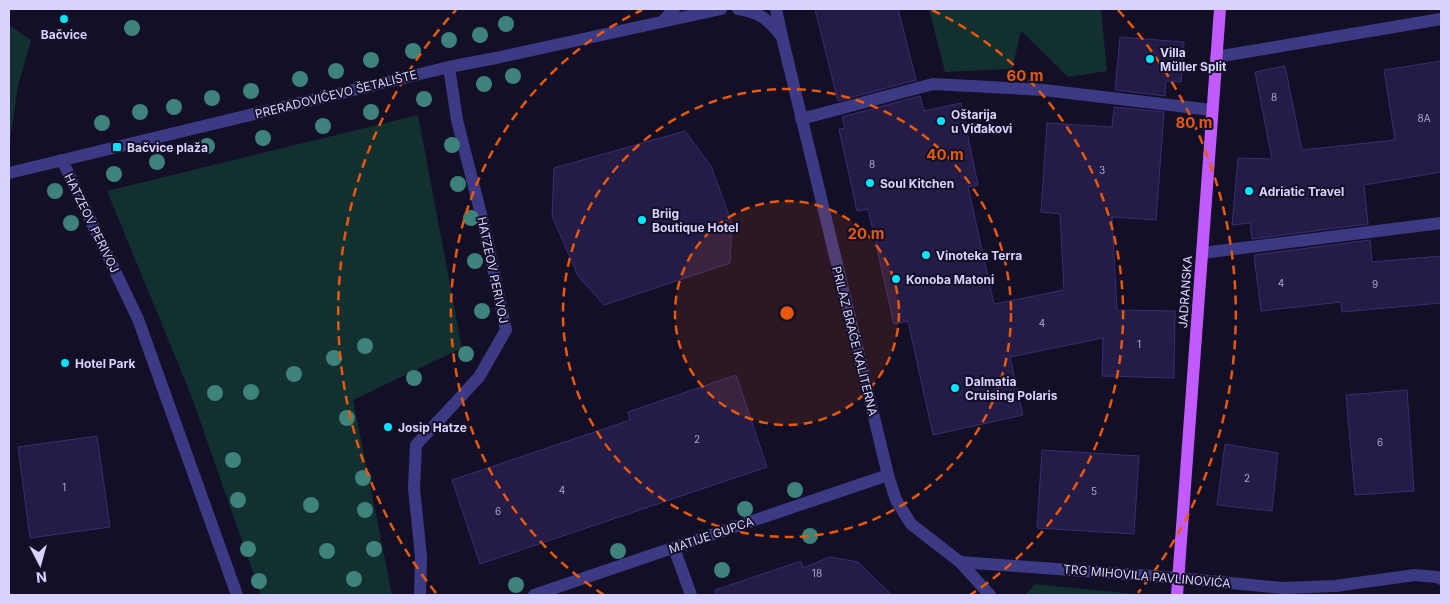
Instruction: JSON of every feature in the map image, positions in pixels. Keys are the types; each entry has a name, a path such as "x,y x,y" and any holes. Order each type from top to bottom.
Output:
{"main road":[{"name":"JADRANSKA","path":"1178,595 1220,9"}],"street":[{"path":"664,20 674,9"},
{"name":"PRERADOVIĆEVO ŠETALIŠTE","path":"9,173 449,67 721,9"},
{"path":"738,9 752,11 770,22 782,37"},
{"path":"776,9 782,37"},
{"path":"1216,57 1441,19"},
{"name":"PRILAZ BRAĆE KALITERNA","path":"782,37 888,475 896,500 911,524 960,562"},
{"name":"HATZEOV PERIVOJ","path":"420,595 421,557 414,488 416,445 479,377 506,330 457,120 449,67"},
{"path":"801,119 933,84 1044,90 1212,110"},
{"name":"HATZEOV PERIVOJ","path":"62,160 138,319 237,595"},
{"path":"1202,253 1441,223"},
{"name":"MATIJE GUPCA","path":"534,595 888,475"},
{"path":"674,548 691,595"},
{"path":"960,562 990,595"},
{"name":"TRG MIHOVILA PAVLINOVIĆA","path":"960,562 1179,578 1283,588 1335,586 1414,575 1440,576"}],"green space":[{"path":"929,9 1101,9 1107,71 1068,77 1021,31 1012,69 945,72"},
{"path":"9,25 31,40 18,86 9,147"},
{"path":"418,115 462,348 353,400 392,595 261,595 191,395 107,191"},
{"path":"1035,584 1146,595 1025,595"}],"building":[{"path":"815,9 898,9 916,80 838,101"},
{"name":"Villa Müller Split","path":"1120,37 1184,42 1181,82 1166,81 1165,96 1115,90"},
{"path":"1441,61 1441,172 1364,185 1368,224 1252,239 1250,223 1232,225 1238,158 1272,159 1255,72 1285,66 1302,150 1395,140 1384,70"},
{"path":"920,96 924,111 961,103 978,185 968,187 994,304 1064,290 1060,214 1041,212 1047,123 1112,127 1114,107 1164,112 1156,220 1112,217 1117,310 1175,311 1174,378 1102,376 1103,338 1010,357 1023,415 933,435 908,321 894,324 868,209 857,211 839,129 845,128 842,117"},
{"name":"Briig Boutique Hotel","path":"685,131 711,166 732,224 730,263 604,305 578,276 552,216 554,168"},
{"path":"1370,240 1372,262 1441,256 1441,303 1342,312 1341,302 1261,311 1254,255"},
{"path":"736,375 767,467 480,564 452,480 630,420 628,412"},
{"path":"1407,390 1414,491 1355,495 1346,395"},
{"path":"97,436 110,527 30,538 18,447"},
{"path":"1225,444 1278,453 1272,511 1217,505"},
{"path":"1042,450 1139,456 1134,534 1037,528"},
{"path":"830,557 858,562 892,595 716,595 715,590 801,561 803,568"}],"place":[{"name":"Bačvice","path":"64,19"},
{"name":"Villa Müller Split","path":"1150,59"},
{"name":"Oštarija u Viđakovi","path":"941,121"},
{"name":"Bačvice plaža","path":"117,147"},
{"name":"Soul Kitchen","path":"870,183"},
{"name":"Adriatic Travel","path":"1249,191"},
{"name":"Briig Boutique Hotel","path":"642,220"},
{"name":"Vinoteka Terra","path":"926,255"},
{"name":"Konoba Matoni","path":"896,279"},
{"name":"Hotel Park","path":"65,363"},
{"name":"Dalmatia Cruising Polaris","path":"955,388"},
{"name":"Josip Hatze","path":"388,427"}]}
